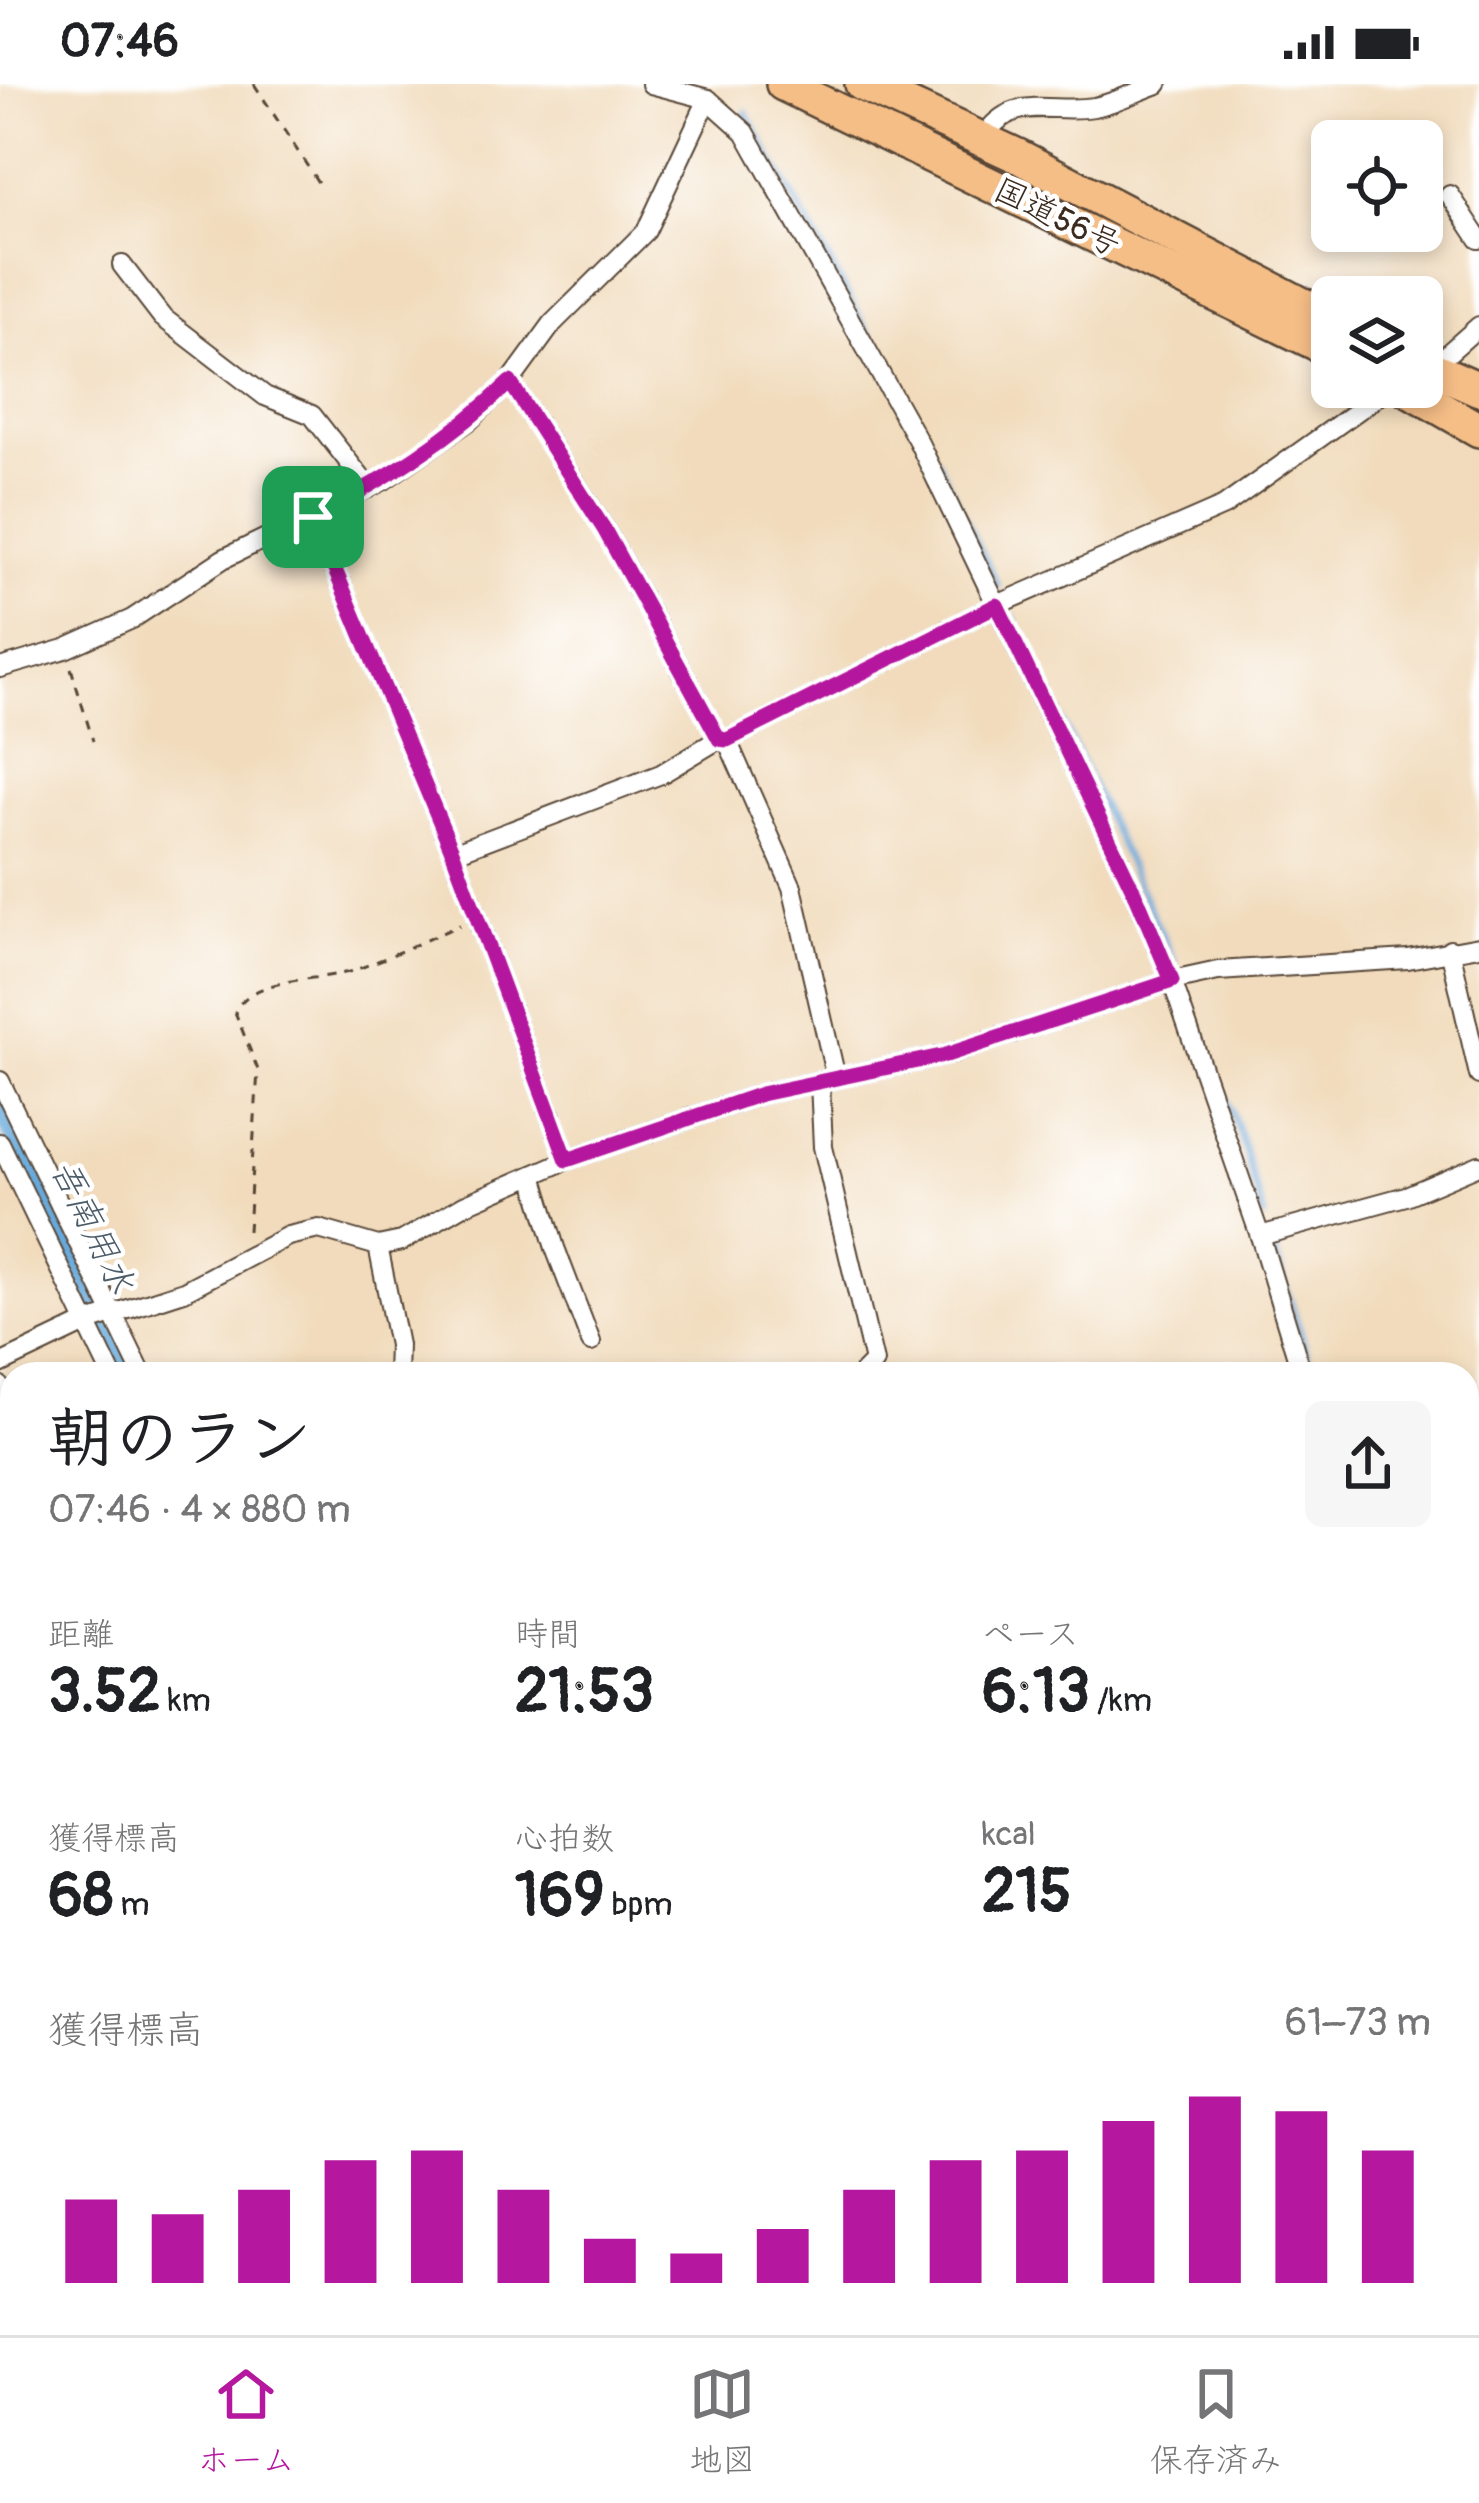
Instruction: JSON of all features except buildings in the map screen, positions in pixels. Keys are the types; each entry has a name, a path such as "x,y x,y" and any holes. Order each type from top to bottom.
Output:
{"highway":[{"name":"国道56号","path":"783,84 1311,341"},
{"name":"国道56号","path":"862,84 982,140 1311,309"},
{"path":"1443,375 1479,389"},
{"path":"1441,408 1479,430"}],"street":[{"path":"651,84 708,99 745,132 918,441 1138,900 1172,981 1298,1362"},
{"path":"982,140 1001,115 1039,105 1104,105 1158,84"},
{"path":"0,668 65,649 132,619 223,559 369,488 470,420 510,382 553,323 646,231 708,99"},
{"path":"1450,195 1479,239"},
{"path":"122,265 162,316 266,396 312,416 369,488"},
{"path":"1443,355 1479,326"},
{"path":"510,382 604,529 723,739 793,887 828,1080 823,1147 874,1362"},
{"path":"453,853 661,773 997,605 1224,506 1361,408"},
{"path":"313,517 453,853 567,1160"},
{"path":"4,1362 102,1318 184,1291 288,1235 319,1228 378,1246 402,1241 464,1204 567,1160 761,1094 946,1055 1172,981 1218,971 1408,959 1479,946"},
{"path":"1450,949 1479,1075"},
{"path":"0,1081 102,1318 109,1362"},
{"path":"0,1145 102,1318 133,1362"},
{"path":"1260,1236 1406,1196 1479,1165"},
{"path":"533,1175 591,1342"},
{"path":"378,1246 397,1362"}],"path":[{"path":"254,84 321,187"},
{"path":"65,649 93,741"},
{"path":"254,1254 246,1221 258,1070 235,1012 239,1002 249,994 303,978 350,972 478,917"}],"waterway":[{"path":"746,112 903,395"},
{"path":"937,460 998,586"},
{"path":"1013,617 1175,963"},
{"path":"1187,995 1240,1135 1264,1217"},
{"name":"吾南用水","path":"0,1108 124,1362"},
{"path":"1274,1249 1309,1362"}],"route":[{"path":"510,382 604,529 719,739 727,740 862,675 997,605 1172,981 946,1055 761,1094 567,1160 453,853 313,517 384,480 470,420 510,382"}]}
